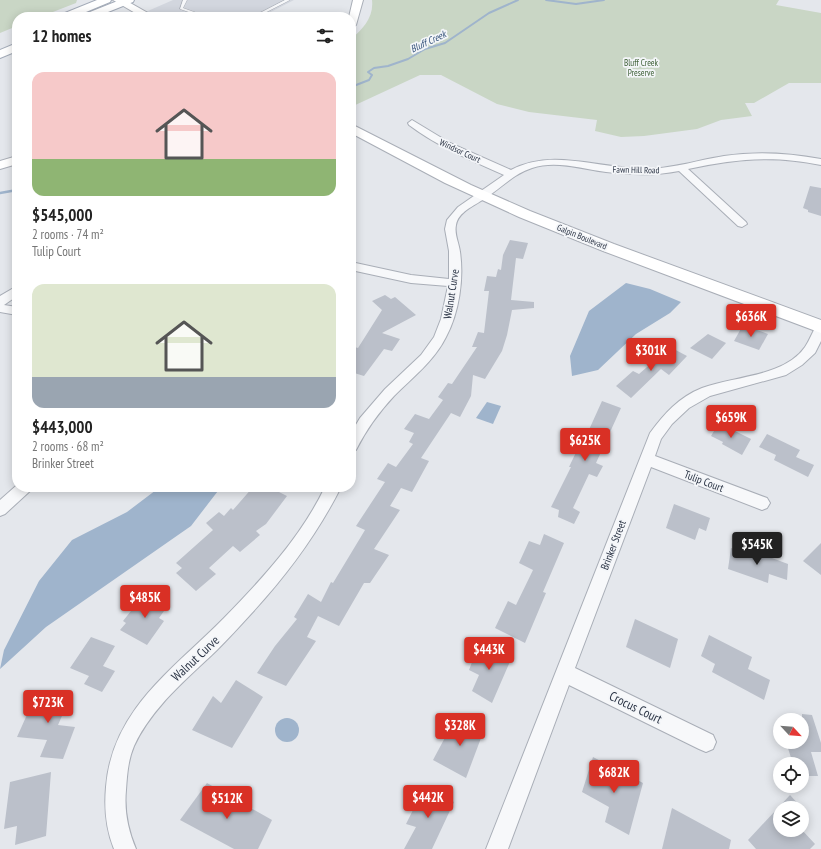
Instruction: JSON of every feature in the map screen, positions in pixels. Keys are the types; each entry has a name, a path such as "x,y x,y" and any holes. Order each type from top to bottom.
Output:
{"main road":[{"path":"84,12 116,4"},
{"path":"99,12 116,4"},
{"path":"107,12 116,4"},
{"path":"0,44 12,38"},
{"path":"0,54 12,50"}],"street":[{"path":"356,12 358,0"},
{"path":"116,4 137,12"},
{"name":"Windsor Court","path":"412,123 426,134 444,144 511,174"},
{"name":"Galpin Boulevard","path":"356,131 482,195 655,266 821,327"},
{"name":"Fawn Hill Road","path":"482,195 511,174 535,164 556,161 633,172 681,168 723,159 750,156 787,156 821,162"},
{"path":"0,165 12,161"},
{"path":"681,168 742,224"},
{"name":"Walnut Curve","path":"356,437 361,428 385,397 417,368 431,352 440,338 447,323 454,283 455,252 450,238 449,229 452,220 465,207 482,195"},
{"path":"356,267 411,279 454,283"},
{"path":"0,302 12,294"},
{"path":"0,308 12,310"},
{"name":"Brinker Street","path":"497,849 655,437 667,420 684,404 706,392 781,372 797,362 810,350 821,327"},
{"name":"Tulip Court","path":"646,459 762,503"},
{"path":"0,509 19,492"},
{"name":"Walnut Curve","path":"125,849 121,842 115,814 114,784 121,756 133,727 145,708 159,691 230,624 295,551 312,527 331,492"},
{"name":"Crocus Court","path":"565,673 706,742"}],"lane":[{"path":"185,0 181,8 192,12"},
{"path":"264,12 288,0"}],"shaded area":[{"path":"173,0 294,0 271,12 145,12"}],"green space":[{"path":"0,0 77,0 76,3 53,12 12,12 12,28 0,33"},
{"name":"Bluff Creek Preserve","path":"372,0 779,0 776,5 821,13 821,83 789,83 754,103 745,103 752,116 721,120 697,129 644,136 621,137 595,131 597,120 529,112 497,104 441,75 420,75 356,105 356,35 367,22 372,6"}],"water":[{"path":"626,283 650,289 681,302 670,313 636,334 598,370 572,376 570,356 589,311"},
{"path":"487,402 501,406 493,424 476,418"},
{"path":"153,492 217,492 191,526 46,627 0,669 4,650 39,581 72,540 127,512"},
{"path":"287,718 296,721 299,730 296,739 287,742 278,739 275,730 278,721"}],"building":[{"path":"810,186 821,188 821,216 808,212 808,210 803,208"},
{"path":"510,240 528,243 523,259 516,258 511,300 534,302 534,308 512,310 502,351 485,379 473,375 471,396 460,417 451,413 421,458 429,461 412,492 401,488 390,506 400,510 374,549 389,555 370,583 364,583 339,626 318,616 307,637 316,641 286,686 257,673 275,646 297,619 294,617 308,594 321,602 331,582 333,583 365,530 356,526 385,482 377,479 388,463 396,467 413,444 409,442 414,433 404,429 415,414 429,419 443,400 438,397 448,383 452,384 477,347 472,347 478,332 484,333 489,291 484,291 487,276 496,277 498,269 501,270 503,255"},
{"path":"385,295 391,299 395,297 416,315 382,333 400,339 392,351 384,349 364,376 356,374 356,347 358,348 382,310 372,301"},
{"path":"743,325 768,334 759,350 734,341"},
{"path":"708,334 726,343 712,359 690,348"},
{"path":"670,347 687,356 669,375 661,369 631,398 616,386 633,371 639,374"},
{"path":"602,401 621,408 596,463 603,466 597,477 589,474 573,508 580,512 574,524 558,517 559,510 551,507"},
{"path":"719,423 751,439 742,455 711,436"},
{"path":"767,434 800,450 796,457 814,465 808,477 774,460 776,455 759,447"},
{"path":"249,492 279,492 287,496 266,524 256,531 260,535 240,552 233,546 209,568 216,574 196,591 176,573 182,568 176,563 213,530 206,523 219,512 224,516 231,508 233,510"},
{"path":"674,504 710,518 706,531 699,528 695,540 666,528"},
{"path":"544,534 564,543 543,592 546,593 525,643 495,628 508,601 516,605 533,570 519,563 529,541 540,545"},
{"path":"821,543 821,575 803,561"},
{"path":"731,548 760,558 761,554 788,564 787,580 769,574 768,583 728,569"},
{"path":"146,592 169,604 159,618 164,621 147,645 120,630 126,623 123,621"},
{"path":"635,619 678,639 670,668 626,647"},
{"path":"709,635 752,657 748,669 770,680 764,700 712,672 715,664 701,656"},
{"path":"91,637 115,646 103,666 115,671 102,692 84,684 89,676 70,668"},
{"path":"479,644 512,657 492,703 472,691 479,675 469,670"},
{"path":"236,680 263,697 232,748 192,730 213,696 221,703"},
{"path":"38,690 65,693 59,708 65,709 58,725 75,727 63,759 40,757 47,740 17,737"},
{"path":"809,715 812,715 821,743 821,752 811,752 818,776 809,776 809,757 791,757 788,749 809,749"},
{"path":"456,717 484,730 466,778 433,760"},
{"path":"593,757 643,783 629,835 605,822 609,807 582,792"},
{"path":"51,772 46,836 15,845 17,826 4,829 10,782"},
{"path":"207,783 272,820 258,849 234,849 180,820"},
{"path":"425,786 454,802 432,849 404,849 416,827 406,824"},
{"path":"790,795 796,801 784,801"},
{"path":"672,808 731,840 729,849 662,849"},
{"path":"773,813 773,837 808,837 815,844 810,849 756,849 748,840"}],"waterway":[{"name":"Bluff Creek","path":"356,85 369,80 372,75 368,72 374,68 388,66 408,59 425,49 445,43 489,13 518,0"},
{"name":"Bluff Creek","path":"546,0 576,4 604,0"},
{"name":"Bluff Creek","path":"0,193 12,191"}]}
